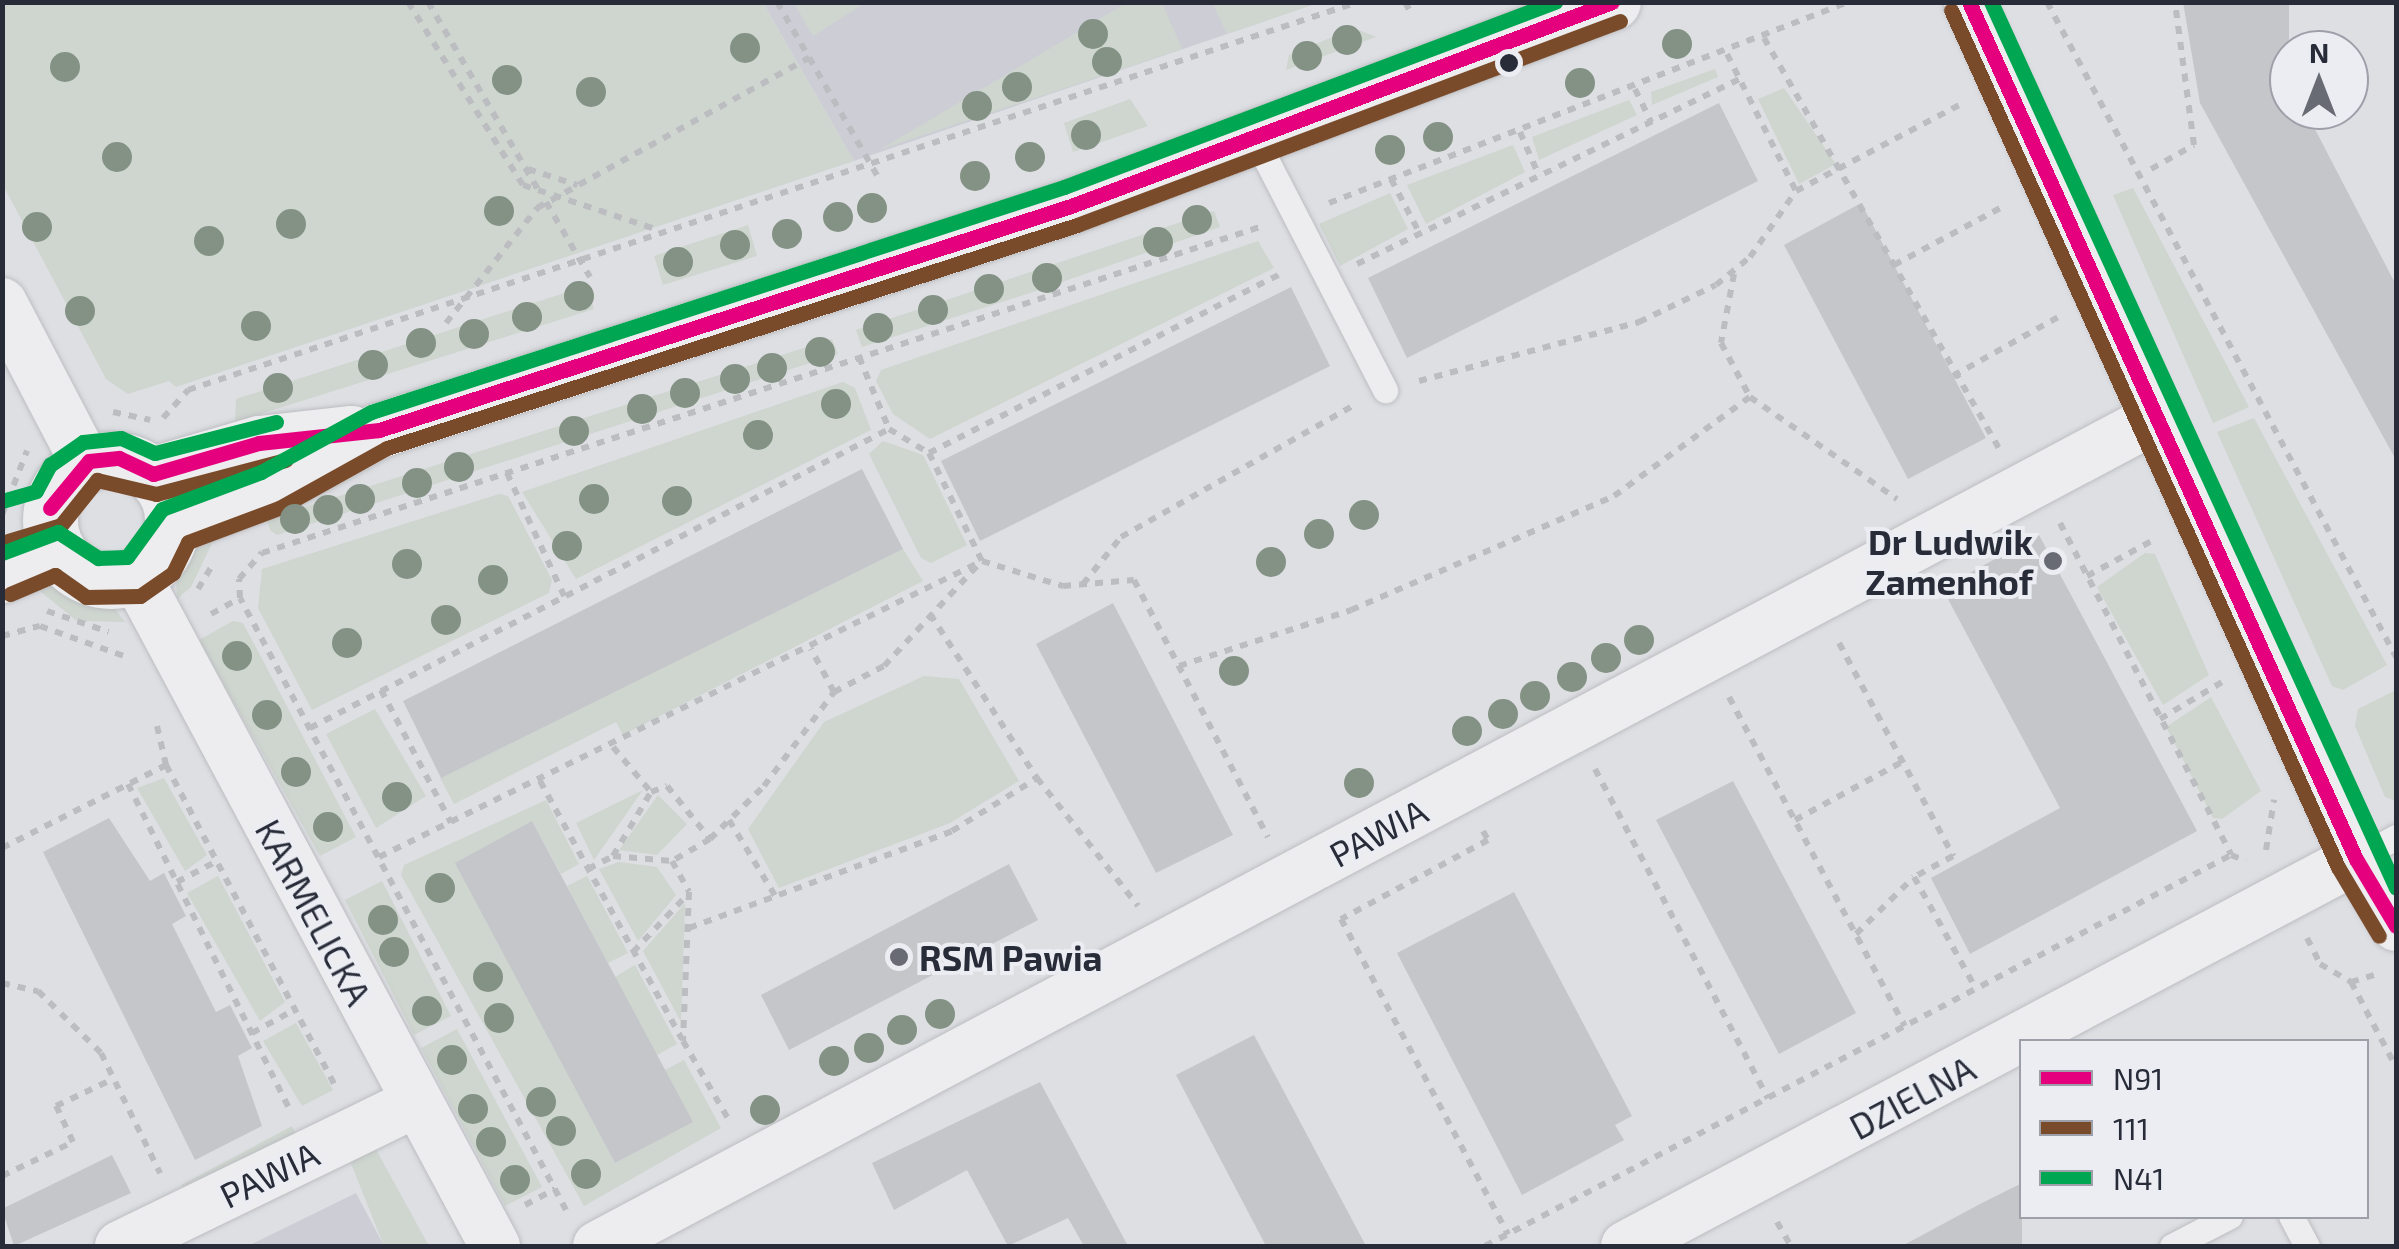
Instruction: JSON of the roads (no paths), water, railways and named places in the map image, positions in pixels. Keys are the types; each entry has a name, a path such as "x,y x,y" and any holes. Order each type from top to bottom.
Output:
{"street":[{"path":"173,526 269,490 379,430 1255,138 1613,2"},
{"path":"1969,2 2158,417 2376,848 2396,926"},
{"path":"2,304 86,464"},
{"name":"PAWIA","path":"584,1233 2158,417"},
{"path":"157,449 173,526 158,560 136,576 91,578 25,545 86,464 157,449 379,430"},
{"name":"KARMELICKA","path":"136,576 495,1246"},
{"name":"DZIELNA","path":"1626,1246 2376,848"},
{"name":"PAWIA","path":"120,1246 416,1102"}],"lane":[{"path":"1255,138 1385,390"},
{"path":"2172,1246 2224,1219"},
{"path":"2292,1219 2306,1246"}],"place":[{"name":"Dr Ludwik Zamenhof","path":"2053,561"},
{"name":"RSM Pawia","path":"899,957"}]}
